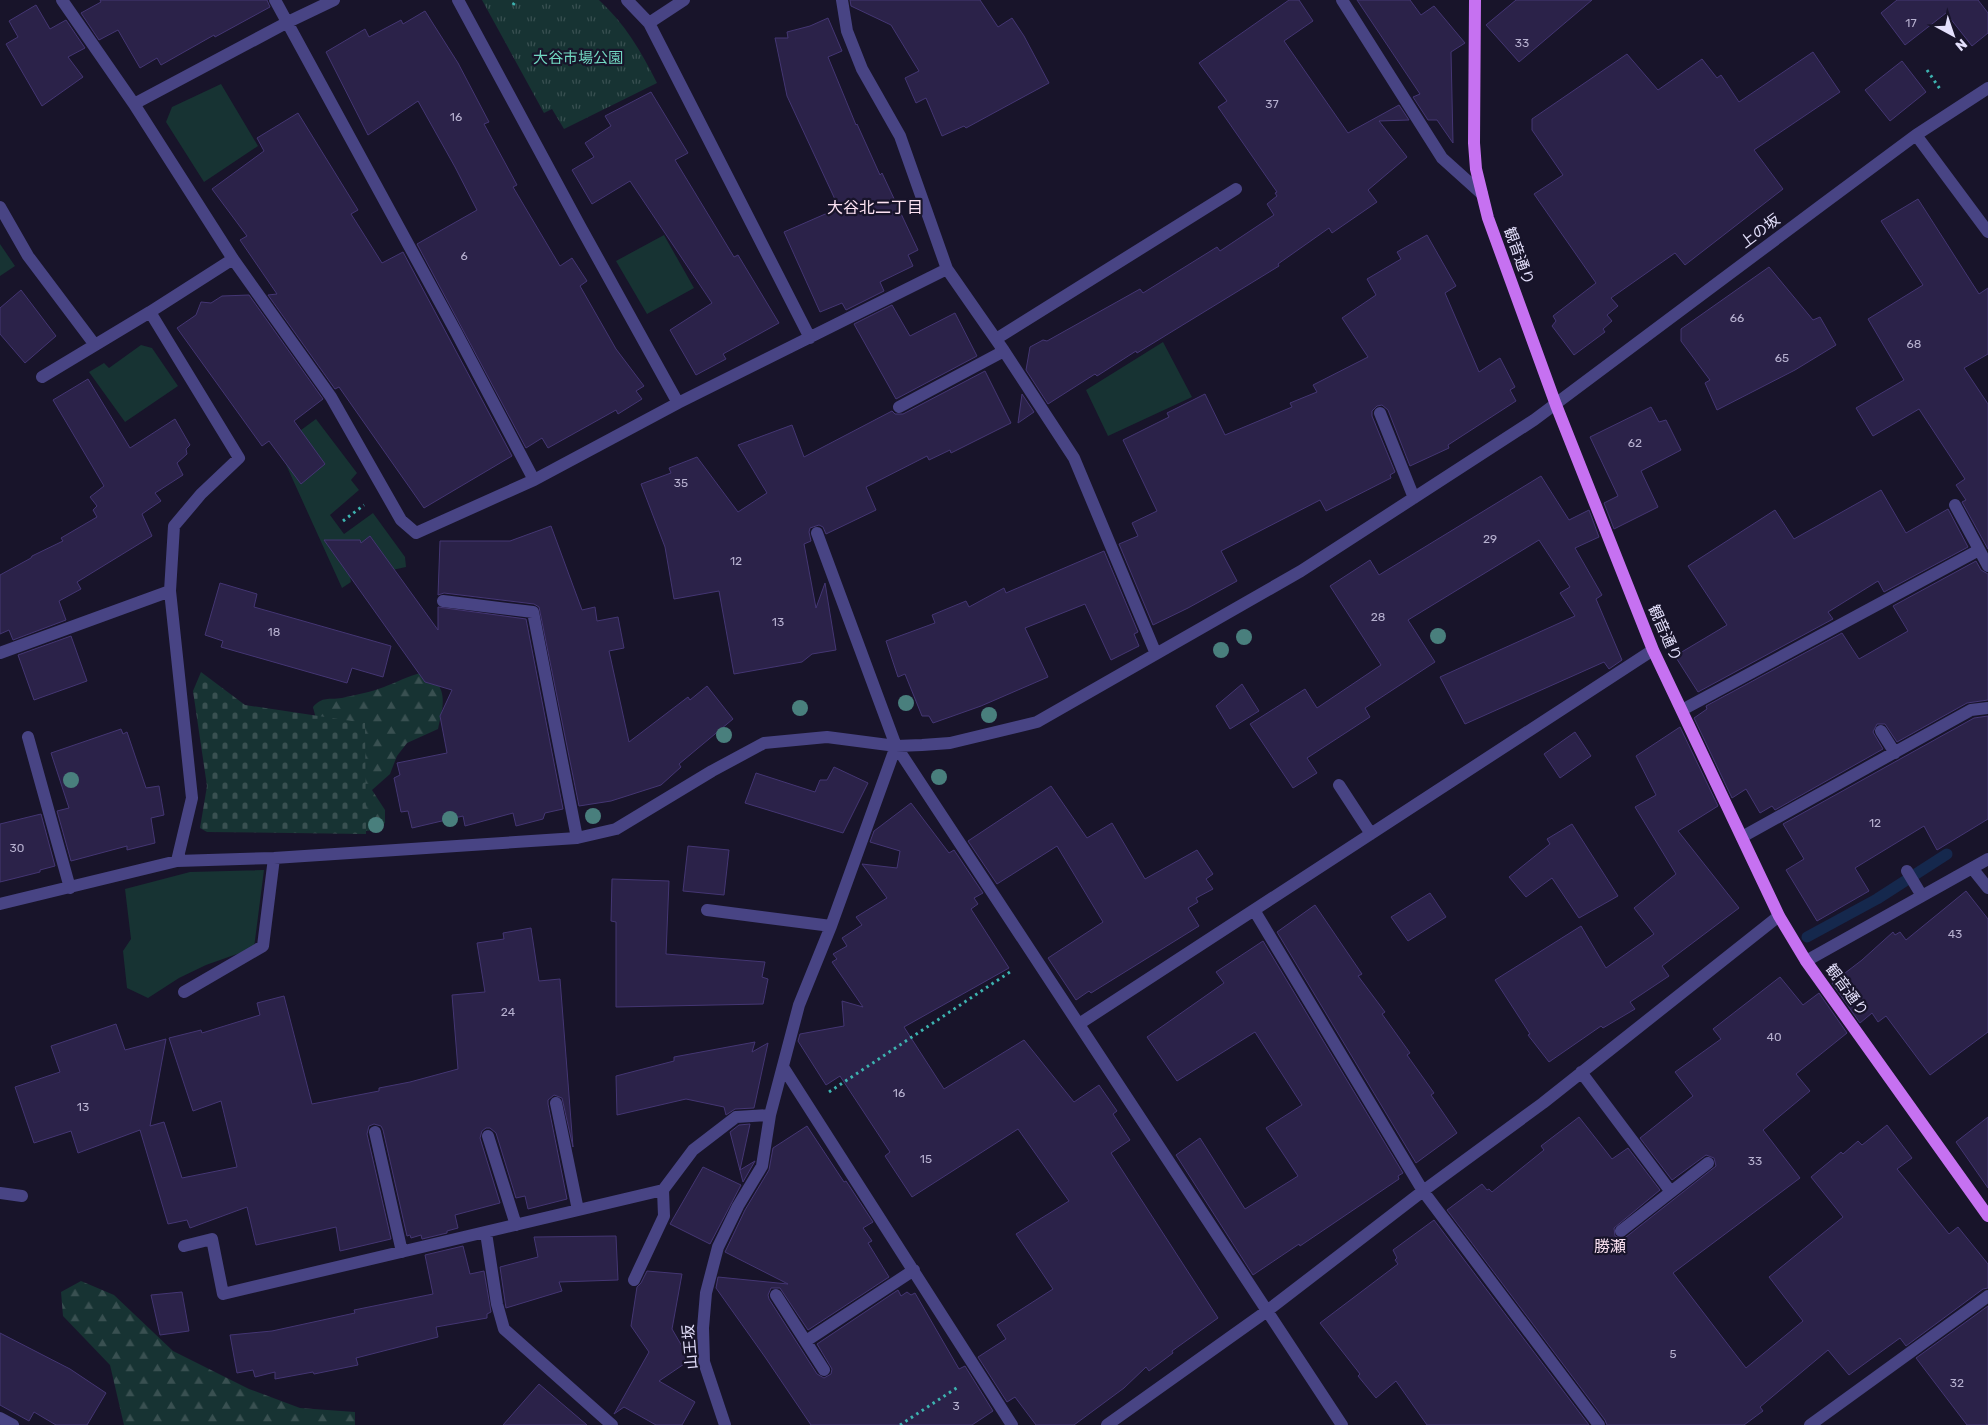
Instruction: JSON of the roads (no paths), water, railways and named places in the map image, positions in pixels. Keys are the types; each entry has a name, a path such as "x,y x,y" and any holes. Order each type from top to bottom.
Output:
{"main road":[{"name":"観音通り","path":"1475,0 1474,143 1476,169 1488,218 1556,405 1653,650 1779,916 1806,961 1988,1216"}],"street":[{"path":"62,0 134,104 233,259 331,397 401,520 416,533 534,480 678,403 947,269"},
{"path":"275,0 534,480"},
{"path":"134,104 288,22 334,0"},
{"path":"458,0 678,403"},
{"path":"627,0 649,23 810,338"},
{"path":"649,23 684,0"},
{"path":"842,0 847,31 862,69 900,136 947,269 1004,350 1074,458 1156,654"},
{"path":"1342,0 1442,158 1482,194"},
{"name":"上の坂","path":"0,904 177,861 274,858 577,838 616,828 712,771 764,743 827,737 896,746 950,742 1037,722 1302,571 1556,405 1916,136 1988,88"},
{"path":"1916,136 1988,232"},
{"path":"996,339 1236,190"},
{"path":"0,208 28,256 95,345"},
{"path":"42,377 233,259"},
{"path":"150,312 239,458 201,494 174,526 170,591 192,798 177,861"},
{"path":"899,407 1004,350"},
{"path":"1380,413 1414,498"},
{"path":"1955,505 1988,566"},
{"path":"817,532 896,746 1342,1425"},
{"path":"1682,710 1979,550"},
{"path":"0,653 170,591"},
{"path":"443,601 533,612 577,838"},
{"path":"1079,1024 1653,650"},
{"path":"1742,837 1971,710 1988,708"},
{"path":"1881,731 1896,753"},
{"path":"28,737 70,888"},
{"name":"山王坂","path":"725,1425 704,1362 702,1328 706,1293 718,1247 738,1206 762,1166 770,1115 799,1005 831,926 896,746"},
{"path":"1339,785 1371,834"},
{"path":"184,992 263,946 274,858"},
{"path":"1806,961 1988,859"},
{"path":"1972,868 1988,888"},
{"path":"1907,871 1922,896"},
{"path":"707,910 831,926"},
{"path":"1254,910 1423,1191 1599,1425"},
{"path":"1107,1425 1267,1311 1423,1191 1543,1103 1779,916"},
{"path":"783,1068 1012,1425"},
{"path":"1581,1072 1671,1192"},
{"path":"556,1103 578,1210"},
{"path":"634,1280 664,1216 663,1190 693,1150 736,1117 770,1115"},
{"path":"375,1132 402,1252"},
{"path":"488,1136 516,1225"},
{"path":"1621,1231 1708,1163"},
{"path":"184,1246 212,1239 223,1294 663,1190"},
{"path":"0,1194 22,1196"},
{"path":"486,1233 497,1304 504,1329 612,1425"},
{"path":"806,1341 914,1270"},
{"path":"776,1295 824,1370"},
{"path":"1810,1425 1988,1296"},
{"path":"0,1418 13,1425"}],"waterway":[{"path":"1807,937 1877,899 1947,854"}],"district":[{"name":"大谷北二丁目","path":"875,207"},
{"name":"勝瀬","path":"1610,1246"}],"park label":[{"name":"大谷市場公園","path":"578,58"}]}
